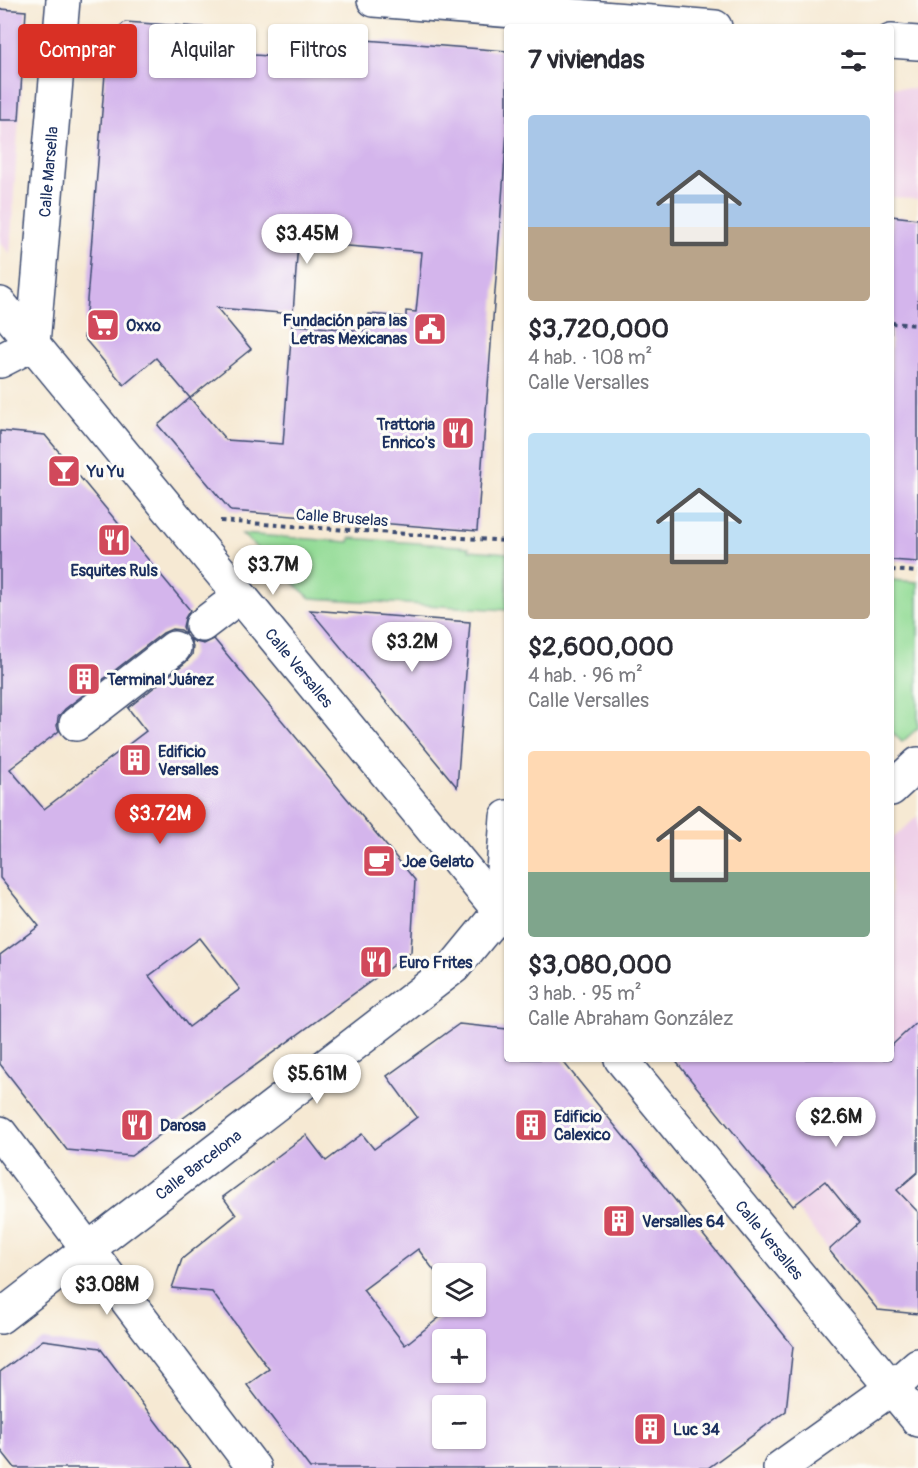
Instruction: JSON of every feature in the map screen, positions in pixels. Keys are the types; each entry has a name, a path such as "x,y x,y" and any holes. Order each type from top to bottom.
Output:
{"street":[{"name":"Calle Marsella","path":"33,344 63,0"},
{"path":"374,0 681,24"},
{"path":"894,41 918,43"},
{"name":"Calle Versalles","path":"0,304 503,916"},
{"path":"0,361 33,344"},
{"path":"202,625 240,596"},
{"path":"75,724 174,648"},
{"path":"894,786 918,764"},
{"path":"503,916 504,891"},
{"name":"Calle Barcelona","path":"0,1317 454,967 503,916"},
{"name":"Calle Versalles","path":"623,1062 918,1420"},
{"path":"0,1133 254,1468"},
{"path":"780,1468 892,1388 918,1365"}],"path":[{"path":"894,323 918,325"},
{"name":"Calle Bruselas","path":"175,517 504,541"},
{"path":"894,570 918,572"}],"shaded area":[{"path":"0,9 26,11 25,24 18,24 18,78 22,78 10,254 0,242"},
{"path":"894,87 918,89 918,199 894,197"},
{"path":"918,816 918,1314 878,1310 676,1062 894,1062 894,837"}],"green space":[{"path":"242,534 349,542 350,538 469,547 469,550 504,553 504,610 310,598"},
{"path":"894,580 918,582 918,728 902,742 894,734"}],"building":[{"path":"0,9 26,11 25,24 18,24 18,78 22,78 19,120 0,120"},
{"path":"125,22 154,24 149,24 149,78 256,78 256,55 268,56 268,78 368,78 368,40 504,51 504,172 477,531 231,511 158,425 190,398 156,358 124,385 84,338 105,78 137,78 137,24 123,24","holes":["298,242 422,252 416,312 406,311 406,317 369,314 368,331 292,325 283,444 226,440 190,398 251,349 217,308 293,314"]},
{"path":"894,216 918,219 918,562 894,560"},
{"path":"0,431 45,435 190,610 183,627 186,634 181,630 172,629 163,633 65,709 58,717 59,731 10,769 44,809 146,731 128,708 186,662 192,655 193,646 190,639 204,644 214,639 415,880 411,952 131,1156 67,1150 0,1064 0,955 39,926 0,878","holes":["200,938 240,989 189,1027 149,976"]},
{"path":"310,610 470,622 457,787"},
{"path":"918,1021 918,1172 897,1190 918,1212 918,1314 878,1310 829,1250 859,1223 825,1181 793,1206 676,1062 894,1062 894,1043"},
{"path":"459,1024 504,1029 504,1062 563,1062 793,1346 786,1411 708,1468 310,1468 247,1385 269,1369 212,1292 172,1288 182,1259 236,1215 223,1197 306,1135 326,1161 362,1134 374,1149 417,1117 387,1076","holes":["418,1249 432,1268 432,1263 486,1263 486,1317 440,1317 405,1345 363,1290"]},
{"path":"43,1340 100,1348 191,1468 15,1468 0,1449 0,1372"}],"place":[{"name":"Oxxo","path":"103,325"},
{"name":"Fundación para las Letras Mexicanas","path":"430,329"},
{"name":"Trattoria Enrico's","path":"458,433"},
{"name":"Yu Yu","path":"64,471"},
{"name":"Esquites Ruls","path":"114,540"},
{"name":"Terminal Juárez","path":"84,679"},
{"name":"Edificio Versalles","path":"135,760"},
{"name":"Joe Gelato","path":"379,861"},
{"name":"Euro Frites","path":"376,962"},
{"name":"Darosa","path":"137,1125"},
{"name":"Edificio Calexico","path":"531,1125"},
{"name":"Versalles 64","path":"619,1221"},
{"name":"Luc 34","path":"650,1429"}]}
